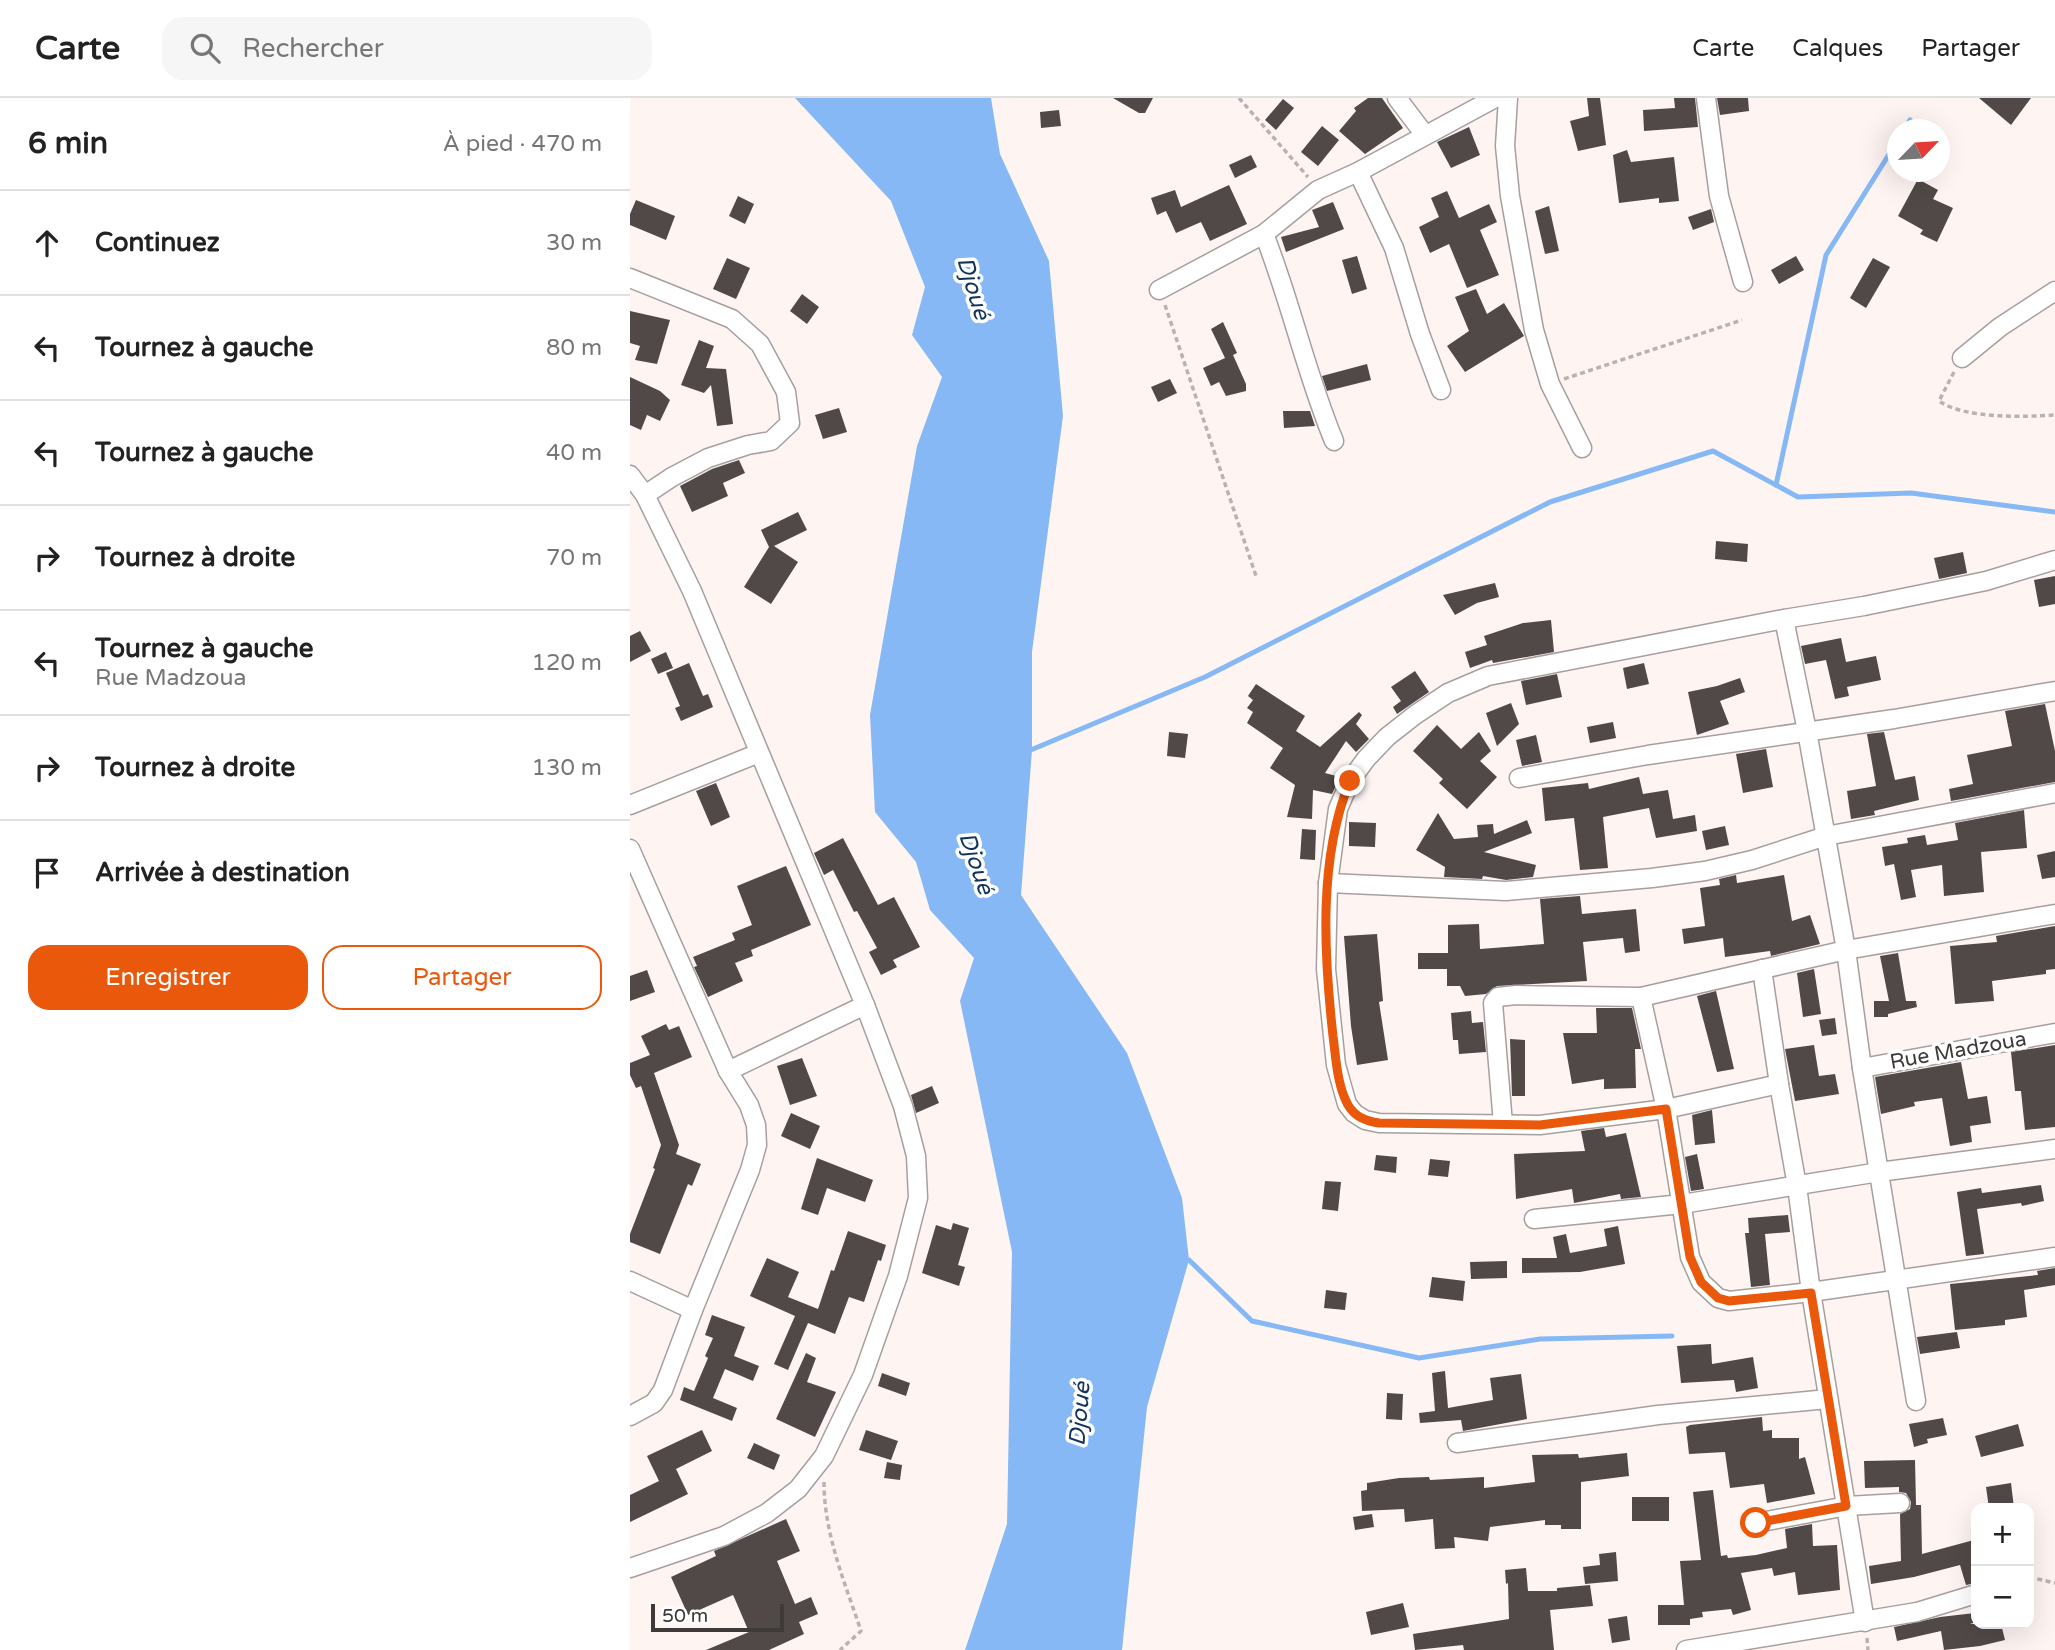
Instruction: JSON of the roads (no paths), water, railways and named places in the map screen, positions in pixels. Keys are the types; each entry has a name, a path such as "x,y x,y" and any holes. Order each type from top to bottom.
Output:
{"street":[{"path":"1397,98 1425,135"},
{"path":"1159,290 1264,234 1318,190 1358,173 1495,98"},
{"path":"1508,98 1505,146 1514,222 1534,331 1550,384 1582,448"},
{"path":"1706,98 1719,196 1743,282"},
{"path":"1358,173 1394,248 1420,334 1441,390"},
{"path":"1264,234 1282,277 1320,408 1334,441"},
{"path":"630,278 732,319 760,344 786,392 790,423 771,441 748,445 708,458 645,495"},
{"path":"1962,358 2000,327 2055,291"},
{"path":"630,475 645,495 692,591 865,1005 903,1106 916,1156 918,1198 898,1276 867,1362 824,1455 798,1489 767,1513 724,1536 630,1568"},
{"path":"1779,1084 1666,1109 1540,1125 1365,1121 1347,1104 1340,1081 1326,970 1328,883 1338,809 1350,781 1387,737 1415,715 1448,693 1500,673 1572,662 1784,619 1864,606 1986,581 2055,560"},
{"path":"1784,619 1846,950 1862,1068 1916,1401"},
{"path":"1519,778 2055,691"},
{"path":"630,806 759,753"},
{"path":"1328,883 1506,891 1652,878 1705,871 1752,860 1826,835 2055,793"},
{"path":"630,849 728,1071 749,1105 756,1125 757,1145 750,1170 663,1390 654,1403 630,1416"},
{"path":"1503,1124 1493,1003 1498,997 1641,997 1846,950 2055,914"},
{"path":"1762,969 1797,1186 1811,1293 1866,1622"},
{"path":"1641,997 1666,1109 1690,1257 1701,1282 1718,1298 1729,1301 1811,1293 2055,1257"},
{"path":"728,1071 865,1005"},
{"name":"Rue Madzoua","path":"1862,1068 2055,1033"},
{"path":"1534,1219 1682,1204 1879,1172 2055,1149"},
{"path":"630,1281 693,1310"},
{"path":"1457,1443 1658,1415 1828,1399"},
{"path":"1756,1523 1846,1506 1900,1503"},
{"path":"1686,1650 1866,1622 1917,1612 1971,1596"}],"water":[{"name":"Djoué","path":"795,98 991,98 1000,154 1049,261 1063,416 1032,652 1032,750 1021,895 1127,1053 1182,1198 1189,1260 1147,1407 1122,1650 965,1650 1007,1524 1012,1252 960,1001 974,958 930,910 916,862 875,812 870,715 917,446 942,377 912,335 925,287 891,201"}],"waterway":[{"path":"1776,485 1826,255 1887,158"},
{"path":"1026,752 1205,677 1550,502 1713,451 1798,497 1911,493 2055,512"},
{"path":"1189,1260 1252,1321 1419,1358 1540,1339 1672,1336"}]}
